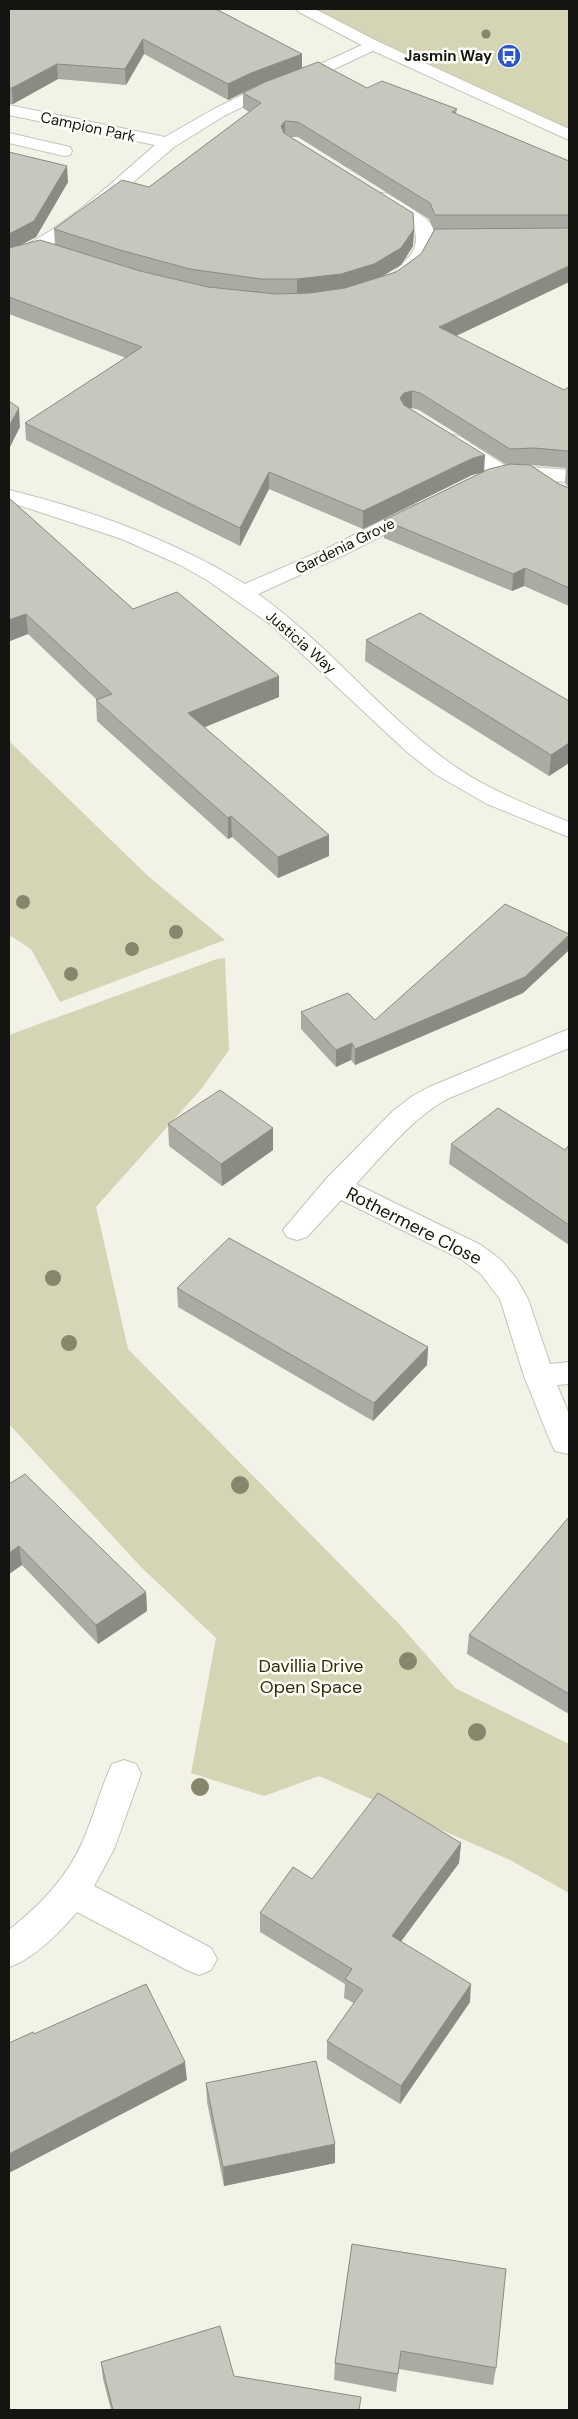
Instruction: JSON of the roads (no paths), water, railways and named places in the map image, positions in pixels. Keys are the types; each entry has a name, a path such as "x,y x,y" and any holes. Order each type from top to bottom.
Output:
{"street":[{"path":"304,9 373,45 569,135"},
{"path":"9,259 38,247 109,194 168,143 258,93 324,68 373,45"},
{"name":"Campion Park","path":"9,110 168,143"},
{"path":"9,138 64,151"},
{"path":"371,192 422,225 426,238 423,252 415,264 402,275 385,285"},
{"path":"426,238 445,238"},
{"path":"38,247 56,253"},
{"path":"436,430 505,474"},
{"path":"480,481 505,474 532,473 566,484"},
{"name":"Justicia Way","path":"9,496 120,530 212,573 243,593 306,643 407,739 452,775 504,804 569,830"},
{"name":"Gardenia Grove","path":"243,593 337,551 434,502"},
{"name":"Rothermere Close","path":"297,1230 336,1186 402,1118 420,1103 438,1093 569,1038"},
{"name":"Rothermere Close","path":"336,1186 471,1252 491,1267 506,1285 514,1300 538,1376 566,1443"},
{"path":"538,1376 569,1373"},
{"path":"9,1951 48,1920 72,1892 97,1849 111,1805 124,1774"},
{"path":"72,1892 200,1959"}],"place":[{"name":"Jasmin Way","path":"509,56"}],"park label":[{"name":"Davillia Drive Open Space","path":"311,1676"}]}
